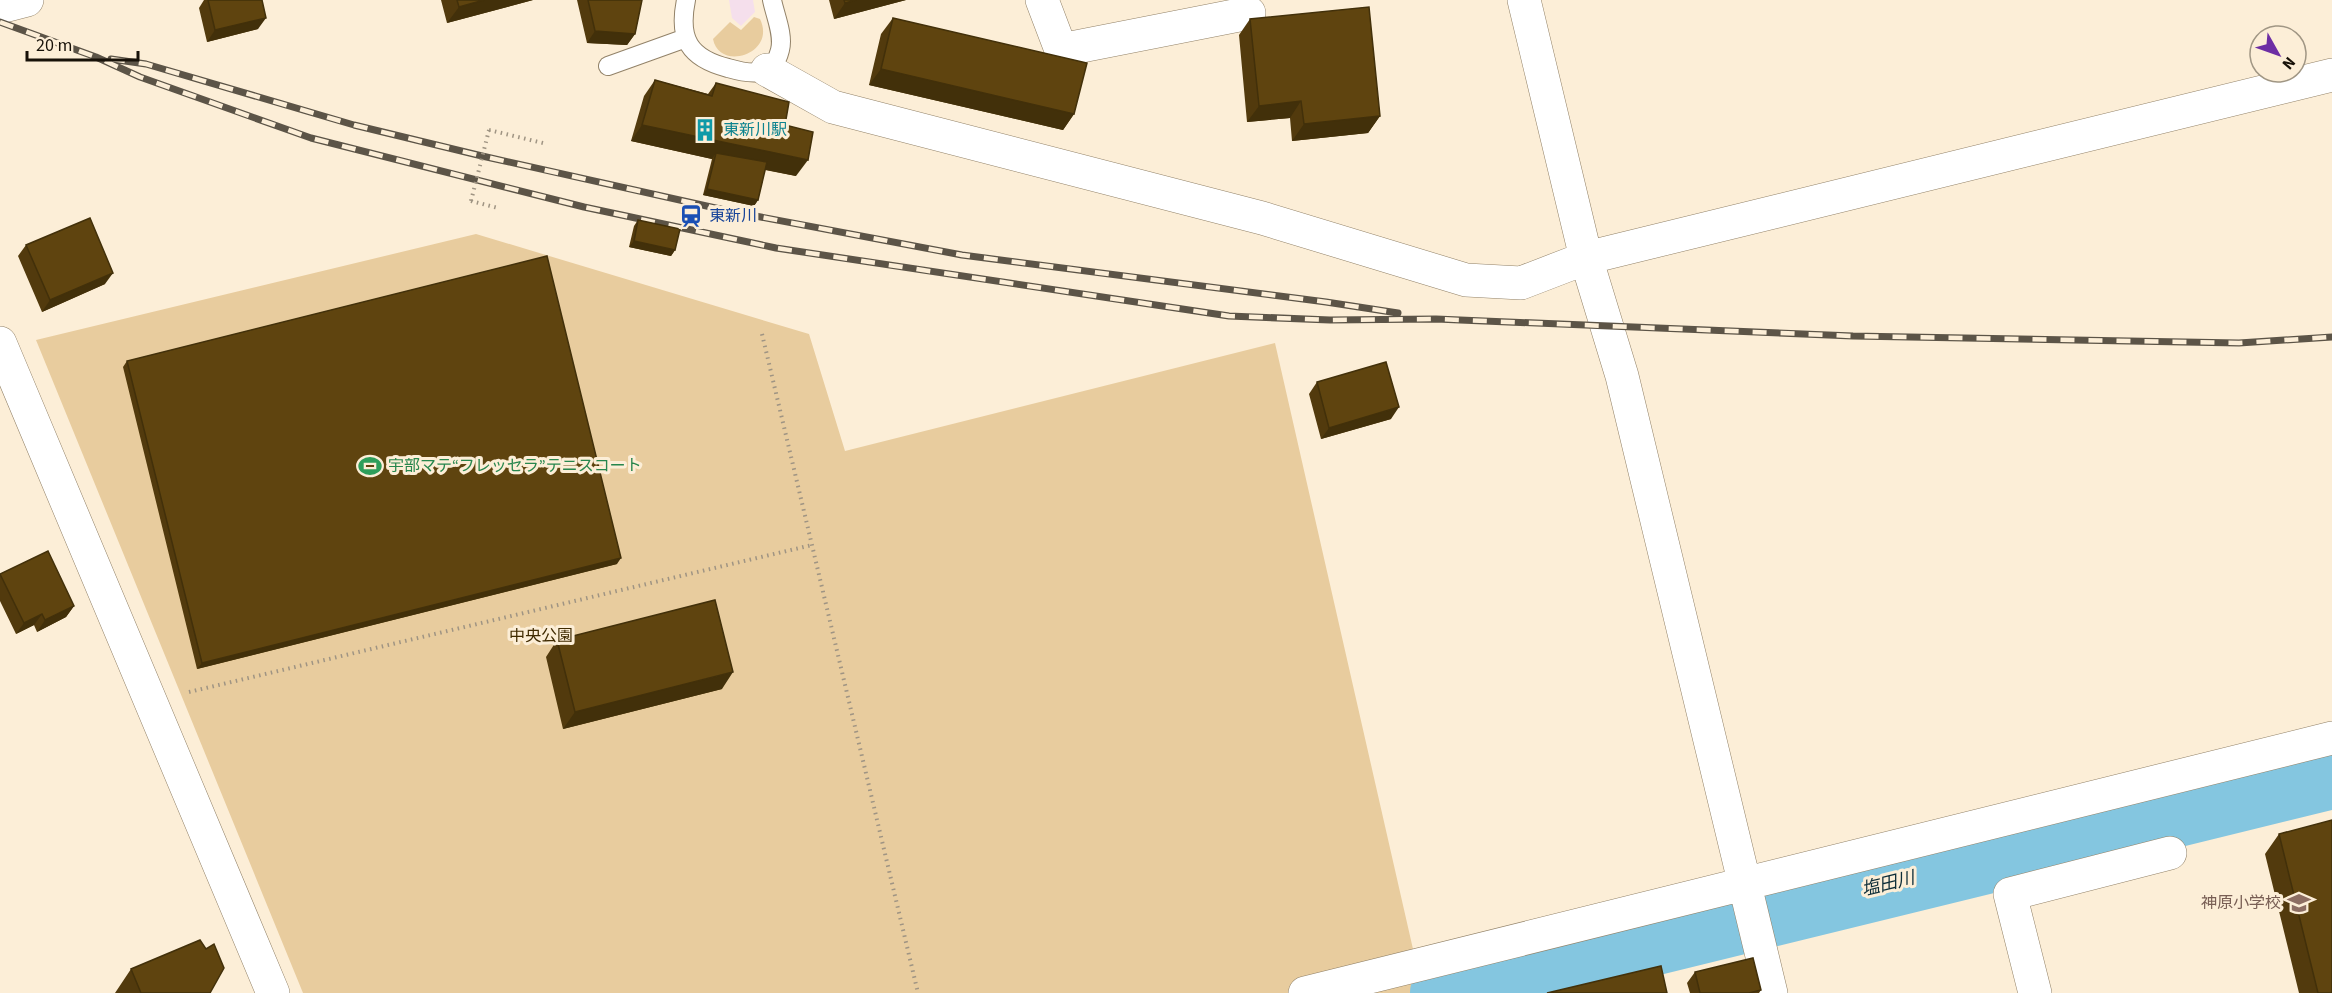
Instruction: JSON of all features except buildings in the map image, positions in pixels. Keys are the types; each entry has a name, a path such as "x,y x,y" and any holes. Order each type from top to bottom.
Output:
{"street":[{"path":"0,6 27,0"},
{"path":"1042,0 1061,50 1249,13"},
{"path":"1524,0 1586,258 1622,376 1771,993"},
{"path":"767,70 833,107 1262,218 1466,280 1521,283 1586,258 2332,75"},
{"path":"0,343 273,993"},
{"path":"1305,993 1746,892 2332,738"},
{"path":"2035,993 2010,894 2170,853"}],"lane":[{"path":"686,0 683,25 686,38 698,57 709,63 750,74 767,70 781,49 781,39 772,0"},
{"path":"608,66 686,38"}],"path":[{"path":"498,207 471,201 489,130 543,143"},
{"path":"762,334 918,993"},
{"path":"189,692 812,545"}],"shaded area":[{"path":"729,0 753,0 755,12 741,26 732,18"}],"green space":[{"path":"754,17 760,19 763,31 761,42 754,49 735,56 725,55 717,49 713,39 730,22 741,30"},
{"name":"中央公園","path":"476,234 809,334 845,451 1275,343 1423,993 303,993 36,340"}],"waterway":[{"name":"塩田川","path":"1444,993 2332,775"}],"railway":[{"path":"0,22 96,57 140,77 311,138 584,207 776,248 1229,316 1330,320 1436,319 1853,336 2239,343 2332,337"},
{"path":"111,59 146,64 354,125 729,211 962,255 1398,313"}],"place":[{"name":"東新川駅","path":"705,130"},
{"name":"東新川","path":"691,216"},
{"name":"宇部マテ“フレッセラ”テニスコート","path":"370,466"},
{"name":"神原小学校","path":"2299,903"}]}
